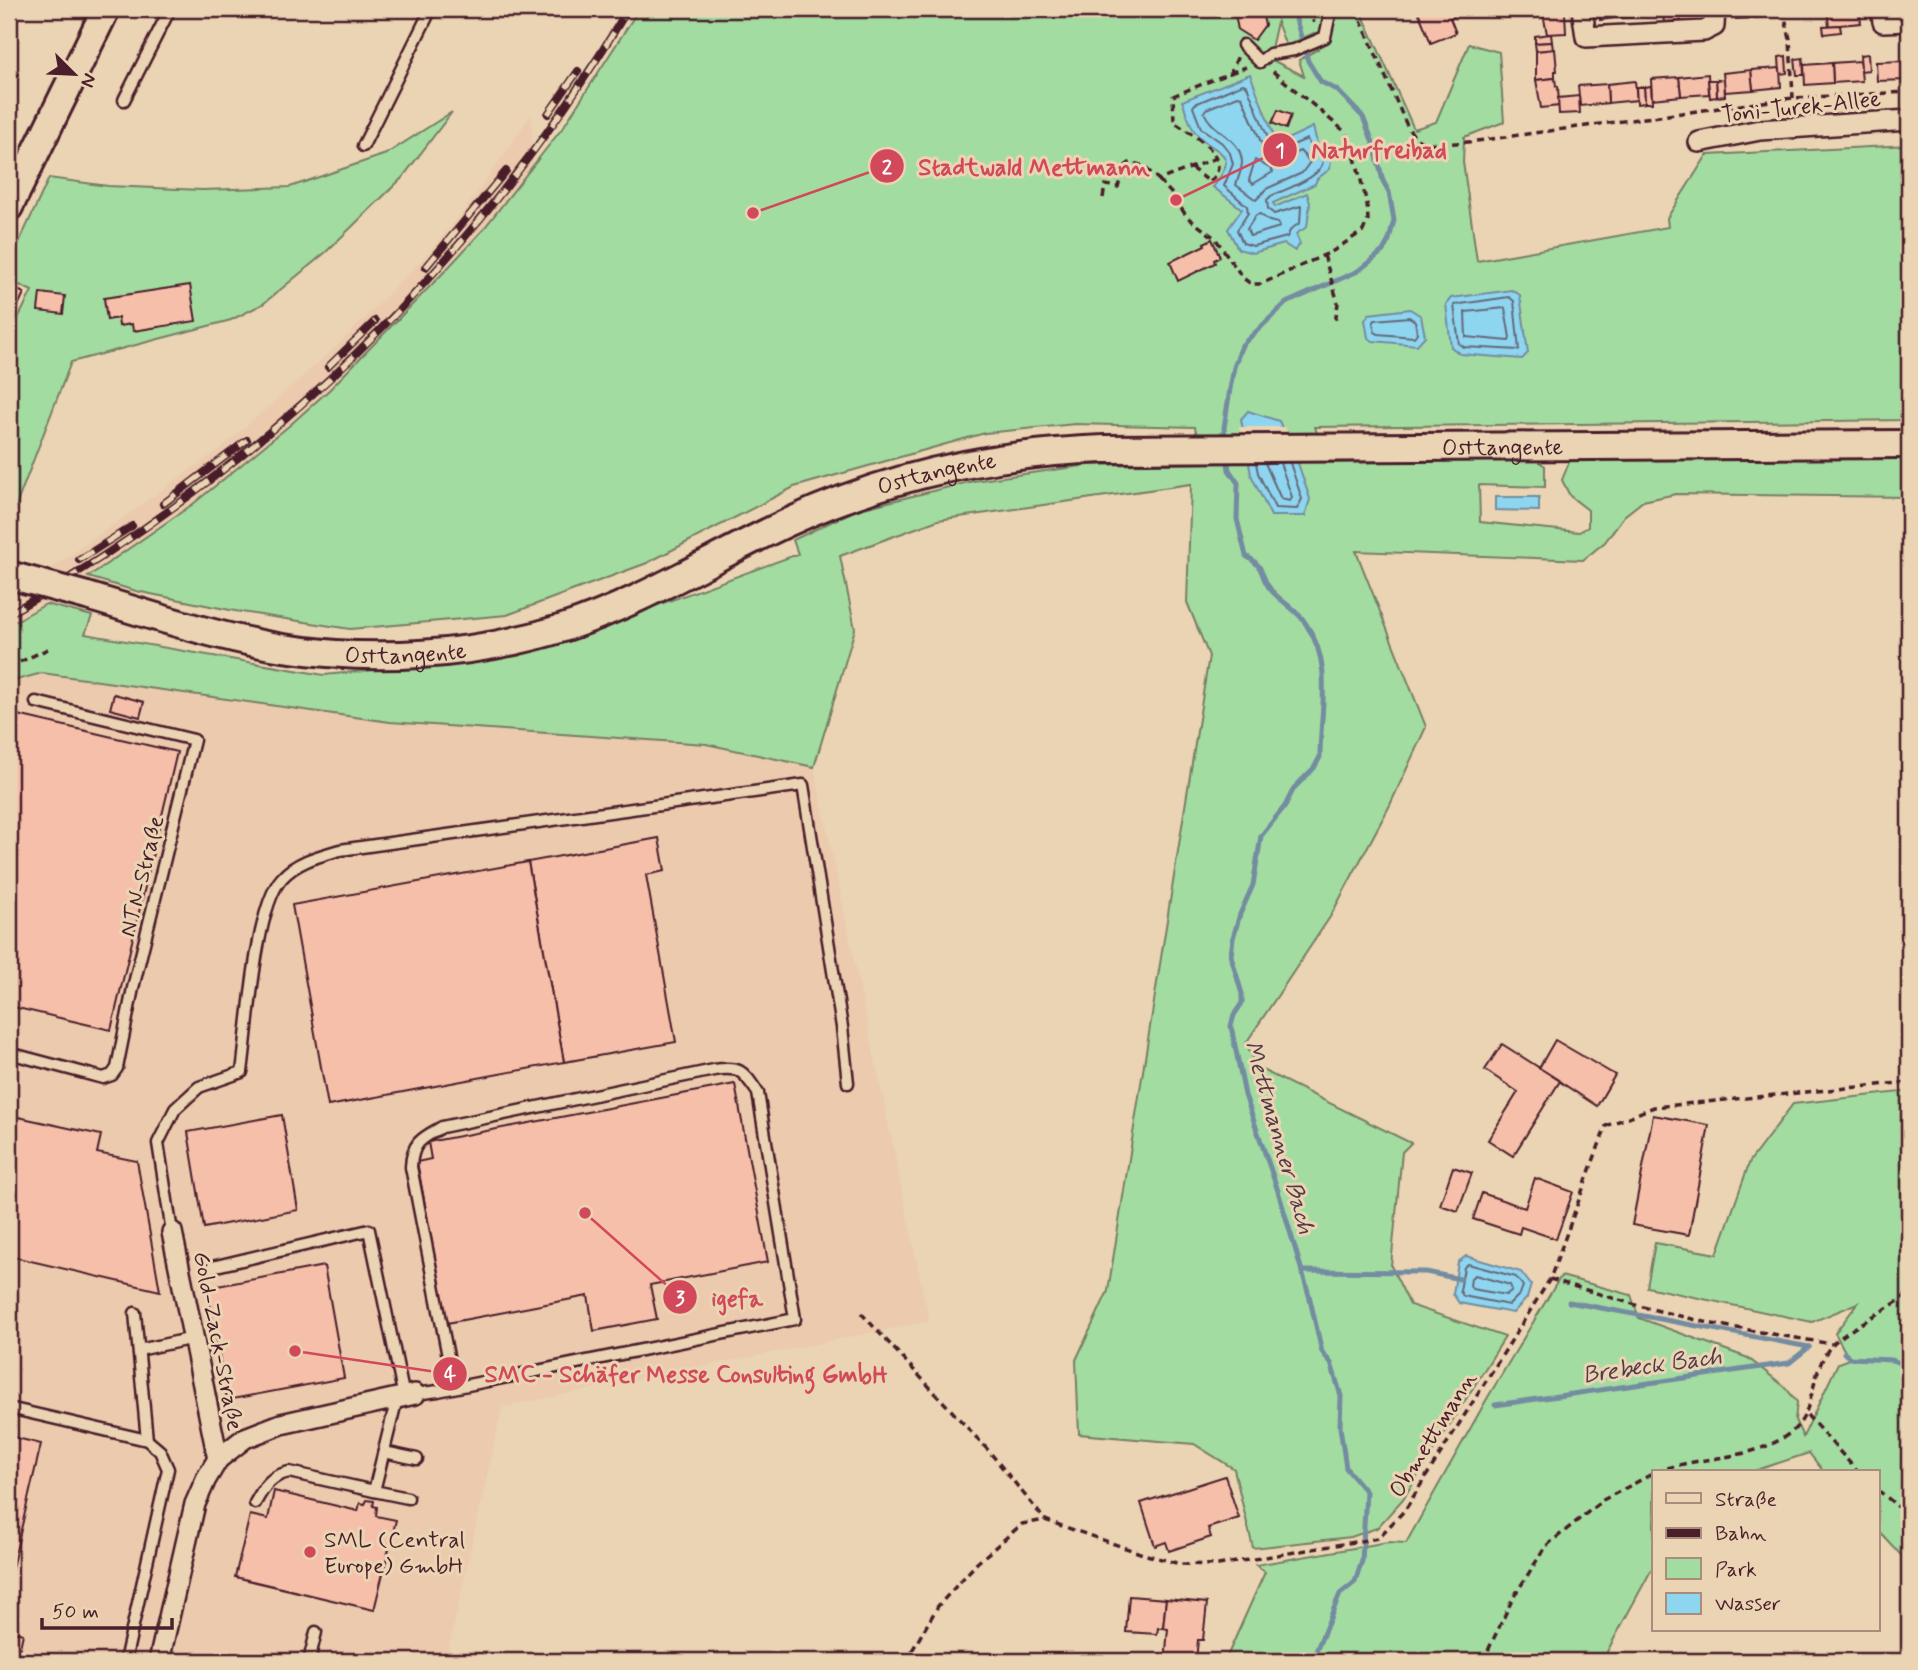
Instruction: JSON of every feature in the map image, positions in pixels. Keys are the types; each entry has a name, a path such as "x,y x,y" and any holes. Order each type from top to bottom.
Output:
{"main road":[{"path":"9,208 106,9"},
{"name":"Osttangente","path":"9,575 231,637 311,652 401,655 471,649 538,635 604,614 801,516 899,480 1013,456 1059,451 1151,448 1909,444"}],"street":[{"path":"1582,9 1587,37 1704,32 1714,26 1715,9"},
{"path":"1881,9 1883,22 1909,21"},
{"name":"Toni-Turek-Allee","path":"1699,142 1760,130 1909,120"},
{"name":"Gold-Zack-Straße","path":"172,1232 218,1459"},
{"name":"Gold-Zack-Straße","path":"159,1661 195,1504 218,1459 245,1438 281,1424 405,1396"}],"lane":[{"path":"124,100 170,9"},
{"path":"363,146 431,9"},
{"path":"1243,45 1260,62 1270,54 1294,50 1322,40 1328,33 1331,9"},
{"name":"NTN-Straße","path":"9,1053 103,1078 113,1075 117,1068 133,988 194,740 36,702"},
{"path":"172,1232 158,1143 175,1109 199,1087 242,1072 261,929 271,897 282,878 308,859 340,850 803,785 842,1027 848,1083"},
{"path":"405,1396 454,1387 795,1319 758,1093 745,1075 733,1067 714,1070 442,1127 420,1139 411,1156 411,1167 454,1387"},
{"path":"212,1267 369,1230 405,1396 384,1452 374,1491"},
{"path":"135,1313 147,1440"},
{"path":"139,1350 194,1338"},
{"path":"9,1408 147,1440 160,1451 168,1469 125,1661"},
{"path":"384,1452 417,1459"},
{"path":"255,1503 266,1483 278,1474 289,1472 408,1498"},
{"path":"309,1661 316,1632"}],"path":[{"path":"1356,9 1408,128 1423,142 1466,142 1500,138 1793,98 1909,92"},
{"path":"1783,9 1790,39 1793,98"},
{"path":"1230,73 1243,45"},
{"path":"1103,198 1105,185 1118,187 1121,173 1131,162 1143,166 1171,193 1187,217 1215,238 1251,285 1261,284 1324,255 1356,237 1363,231 1368,220 1367,204 1351,144 1343,130 1260,62 1173,96 1174,122 1210,148 1219,166 1210,182 1191,168"},
{"path":"1159,180 1216,158"},
{"path":"1324,255 1337,296 1339,309 1335,323"},
{"path":"9,667 52,647"},
{"name":"Obmettmann","path":"1045,1521 1143,1554 1180,1563 1218,1565 1378,1538 1405,1510 1550,1279 1606,1126 1654,1107 1909,1082"},
{"path":"1550,1279 1639,1306 1713,1324 1832,1344"},
{"path":"1668,1470 1767,1447 1791,1432 1807,1415 1813,1383 1832,1344 1902,1299 1909,1291"},
{"path":"861,1313 988,1450 1045,1521"},
{"path":"1807,1415 1856,1470"},
{"path":"1483,1661 1513,1598 1546,1546 1603,1500 1652,1475"},
{"path":"1880,1492 1909,1516"},
{"path":"906,1661 938,1606 977,1563 1022,1524 1045,1521"}],"shaded area":[{"path":"531,115 534,166 482,231 329,390 193,504 46,604 9,625 9,593 54,567 223,447 336,347 425,257 466,209"},
{"path":"42,673 390,722 706,744 814,767 929,1321 502,1407 446,1661 9,1661 9,682"}],"green space":[{"path":"639,9 1360,9 1414,129 1436,122 1469,44 1499,52 1504,122 1464,137 1463,162 1477,261 1668,227 1667,218 1707,155 1909,145 1909,420 1315,427 1327,463 1535,459 1545,466 1545,487 1479,485 1480,522 1579,532 1588,527 1588,510 1570,496 1562,480 1570,460 1909,456 1909,497 1676,494 1643,501 1624,516 1605,542 1583,560 1356,551 1426,727 1390,805 1330,917 1246,1043 1258,1068 1411,1143 1402,1152 1391,1266 1410,1305 1505,1337 1403,1499 1377,1528 1351,1537 1253,1548 1234,1469 1194,1444 1079,1434 1076,1360 1108,1291 1209,656 1187,602 1191,484 938,520 840,556 855,629 814,767 706,744 390,722 42,673 9,682 9,625 46,604 92,616 85,634 324,675 518,656 798,554 793,540 856,510 973,481 1089,465 1204,463 1195,427 1075,424 985,433 794,487 647,563 507,615 350,629 235,611 136,591 88,577 193,504 329,390 482,231 564,126","holes":["1277,22 1286,46 1314,33 1318,49 1299,60 1304,76 1272,60 1270,53"]},
{"path":"452,112 402,178 326,252 263,304 231,320 71,362 9,524 9,331 11,332 32,291 9,280 9,264 49,178 108,186 202,190 290,187 386,154"},
{"path":"1909,1091 1909,1564 1880,1532 1880,1470 1822,1470 1809,1453 1757,1470 1652,1470 1652,1569 1602,1661 1225,1661 1265,1572 1256,1565 1388,1542 1406,1543 1488,1397 1561,1276 1631,1295 1639,1318 1748,1358 1785,1387 1797,1402 1795,1420 1803,1437 1838,1363 1849,1359 1835,1333 1858,1303 1812,1322 1647,1287 1655,1243 1717,1254 1750,1161 1793,1104"}],"water":[{"path":"1250,74 1277,144 1313,127 1318,147 1328,152 1331,159 1330,169 1317,179 1315,184 1273,203 1275,207 1307,193 1310,203 1307,227 1296,234 1300,244 1295,251 1284,244 1253,253 1238,249 1228,229 1242,209 1213,187 1222,175 1225,159 1195,132 1182,101"},
{"path":"1512,290 1520,295 1528,353 1522,359 1460,354 1451,347 1446,304 1451,298"},
{"path":"1410,309 1421,316 1425,336 1417,345 1373,341 1368,338 1365,320 1369,314"},
{"path":"1248,411 1279,421 1298,463 1310,499 1305,516 1271,516 1251,475 1241,419"},
{"path":"1495,497 1539,497 1539,511 1495,510"},
{"path":"1466,1256 1521,1272 1531,1285 1527,1298 1513,1313 1459,1303 1453,1294 1458,1262"}],"pier":[{"path":"1239,427 1285,427 1301,463 1245,463"}],"building":[{"path":"1234,9 1261,9 1265,25 1254,40 1238,30"},
{"path":"1417,9 1458,9 1461,14 1450,18 1456,33 1431,43"},
{"path":"1542,9 1562,9 1562,12 1565,12 1566,33 1547,34"},
{"path":"1599,9 1614,9 1615,18 1600,20"},
{"path":"1614,9 1630,9 1631,17 1615,18"},
{"path":"1668,9 1701,9 1701,11 1668,14"},
{"path":"1735,9 1751,9 1752,18 1736,19"},
{"path":"1751,9 1766,9 1767,16 1752,18"},
{"path":"1859,9 1861,23 1829,26 1827,10"},
{"path":"1680,13 1681,21 1664,22 1663,15"},
{"path":"1840,25 1841,32 1824,34 1823,26"},
{"path":"1551,34 1552,42 1535,43 1535,36"},
{"path":"1552,42 1553,50 1536,51 1535,43"},
{"path":"1555,49 1555,78 1536,80 1536,51"},
{"path":"1868,54 1869,70 1861,71 1860,55"},
{"path":"1786,56 1787,73 1780,74 1779,57"},
{"path":"1803,58 1804,75 1797,75 1795,59"},
{"path":"1860,61 1862,81 1833,83 1832,63"},
{"path":"1906,61 1906,80 1877,81 1876,62"},
{"path":"1832,63 1833,83 1805,85 1804,65"},
{"path":"1780,68 1781,87 1753,90 1751,70"},
{"path":"1751,70 1753,90 1725,92 1723,73"},
{"path":"1708,74 1709,94 1681,96 1679,77"},
{"path":"1679,77 1681,96 1652,99 1651,79"},
{"path":"1555,78 1559,106 1541,108 1536,80"},
{"path":"1724,79 1725,96 1717,97 1716,80"},
{"path":"1708,80 1716,80 1717,97 1710,98"},
{"path":"1635,81 1637,100 1608,103 1607,84"},
{"path":"1607,84 1608,103 1580,106 1578,86"},
{"path":"1651,86 1652,103 1645,103 1644,87"},
{"path":"1636,87 1644,87 1645,103 1637,104"},
{"path":"1579,96 1580,113 1559,114 1558,98"},
{"path":"1278,110 1291,115 1286,129 1272,123"},
{"path":"1212,239 1220,257 1214,260 1215,263 1178,281 1170,262"},
{"path":"190,285 196,321 133,331 132,324 119,326 118,318 107,320 104,298"},
{"path":"9,286 24,293 9,325"},
{"path":"40,293 65,296 63,314 38,311"},
{"path":"114,694 144,702 140,717 110,709"},
{"path":"9,713 177,752 111,1030 9,1006"},
{"path":"659,838 665,871 646,875 676,1042 564,1062 528,862"},
{"path":"528,862 564,1062 328,1106 292,905"},
{"path":"1555,1040 1615,1075 1597,1106 1539,1068"},
{"path":"1502,1044 1560,1081 1513,1156 1488,1140 1518,1092 1485,1070"},
{"path":"735,1084 768,1262 650,1285 657,1319 594,1331 588,1296 447,1323 417,1162 431,1159 428,1142"},
{"path":"9,1115 101,1135 97,1153 137,1161 160,1291 9,1256"},
{"path":"282,1115 298,1210 204,1228 188,1132"},
{"path":"1653,1115 1709,1125 1689,1235 1632,1225"},
{"path":"1453,1167 1472,1173 1458,1211 1440,1205"},
{"path":"1535,1178 1573,1192 1556,1239 1521,1227 1519,1234 1473,1219 1482,1193 1525,1208"},
{"path":"324,1266 344,1378 227,1400 207,1288"},
{"path":"9,1436 41,1444 9,1581"},
{"path":"1225,1476 1239,1518 1208,1528 1211,1537 1169,1551 1166,1542 1155,1546 1141,1503"},
{"path":"274,1491 358,1511 360,1503 374,1501 373,1506 377,1507 376,1516 396,1520 374,1610 235,1577 250,1515 268,1519"},
{"path":"1129,1596 1166,1599 1163,1628 1158,1628 1157,1634 1126,1632"},
{"path":"1166,1599 1207,1603 1203,1640 1198,1640 1196,1661 1165,1661 1168,1629 1163,1628"},
{"path":"9,1630 23,1634 17,1661 9,1661"}],"waterway":[{"name":"Mettmanner Bach","path":"1226,442 1224,428 1230,389 1242,345 1286,303 1358,271 1383,251 1394,220 1389,192 1363,117 1337,90 1321,82 1308,61 1293,9"},
{"name":"Mettmanner Bach","path":"1227,455 1229,470 1238,483 1237,519 1246,556 1260,568 1271,590 1299,614 1306,624 1315,640 1323,672 1320,757 1314,768 1294,788 1285,806 1261,836 1253,885 1240,914 1231,956 1242,994 1242,1003 1231,1026 1245,1095 1278,1191 1309,1295 1322,1352 1331,1363 1341,1396 1340,1427 1346,1468 1366,1492 1362,1561 1355,1582 1340,1594 1312,1661"},
{"path":"1302,1271 1426,1272 1460,1279"},
{"path":"1569,1302 1809,1347"},
{"name":"Brebeck Bach","path":"1495,1405 1789,1363 1809,1347"},
{"name":"Brebeck Bach","path":"1844,1353 1850,1358 1892,1360 1909,1366"}],"railway":[{"path":"9,614 104,556 193,493 278,425 358,352 433,274 503,191 568,103 628,9"},
{"path":"548,114 578,71"},
{"path":"426,267 506,171"},
{"path":"328,367 375,321"},
{"path":"163,504 247,440"},
{"path":"79,560 132,526"}],"place":[{"name":"Naturfreibad","path":"1176,200"},
{"name":"Stadtwald Mettmann","path":"753,213"},
{"name":"igefa","path":"585,1213"},
{"name":"SMC - Schäfer Messe Consulting GmbH","path":"295,1351"},
{"name":"SML (Central Europe) GmbH","path":"310,1552"}]}
